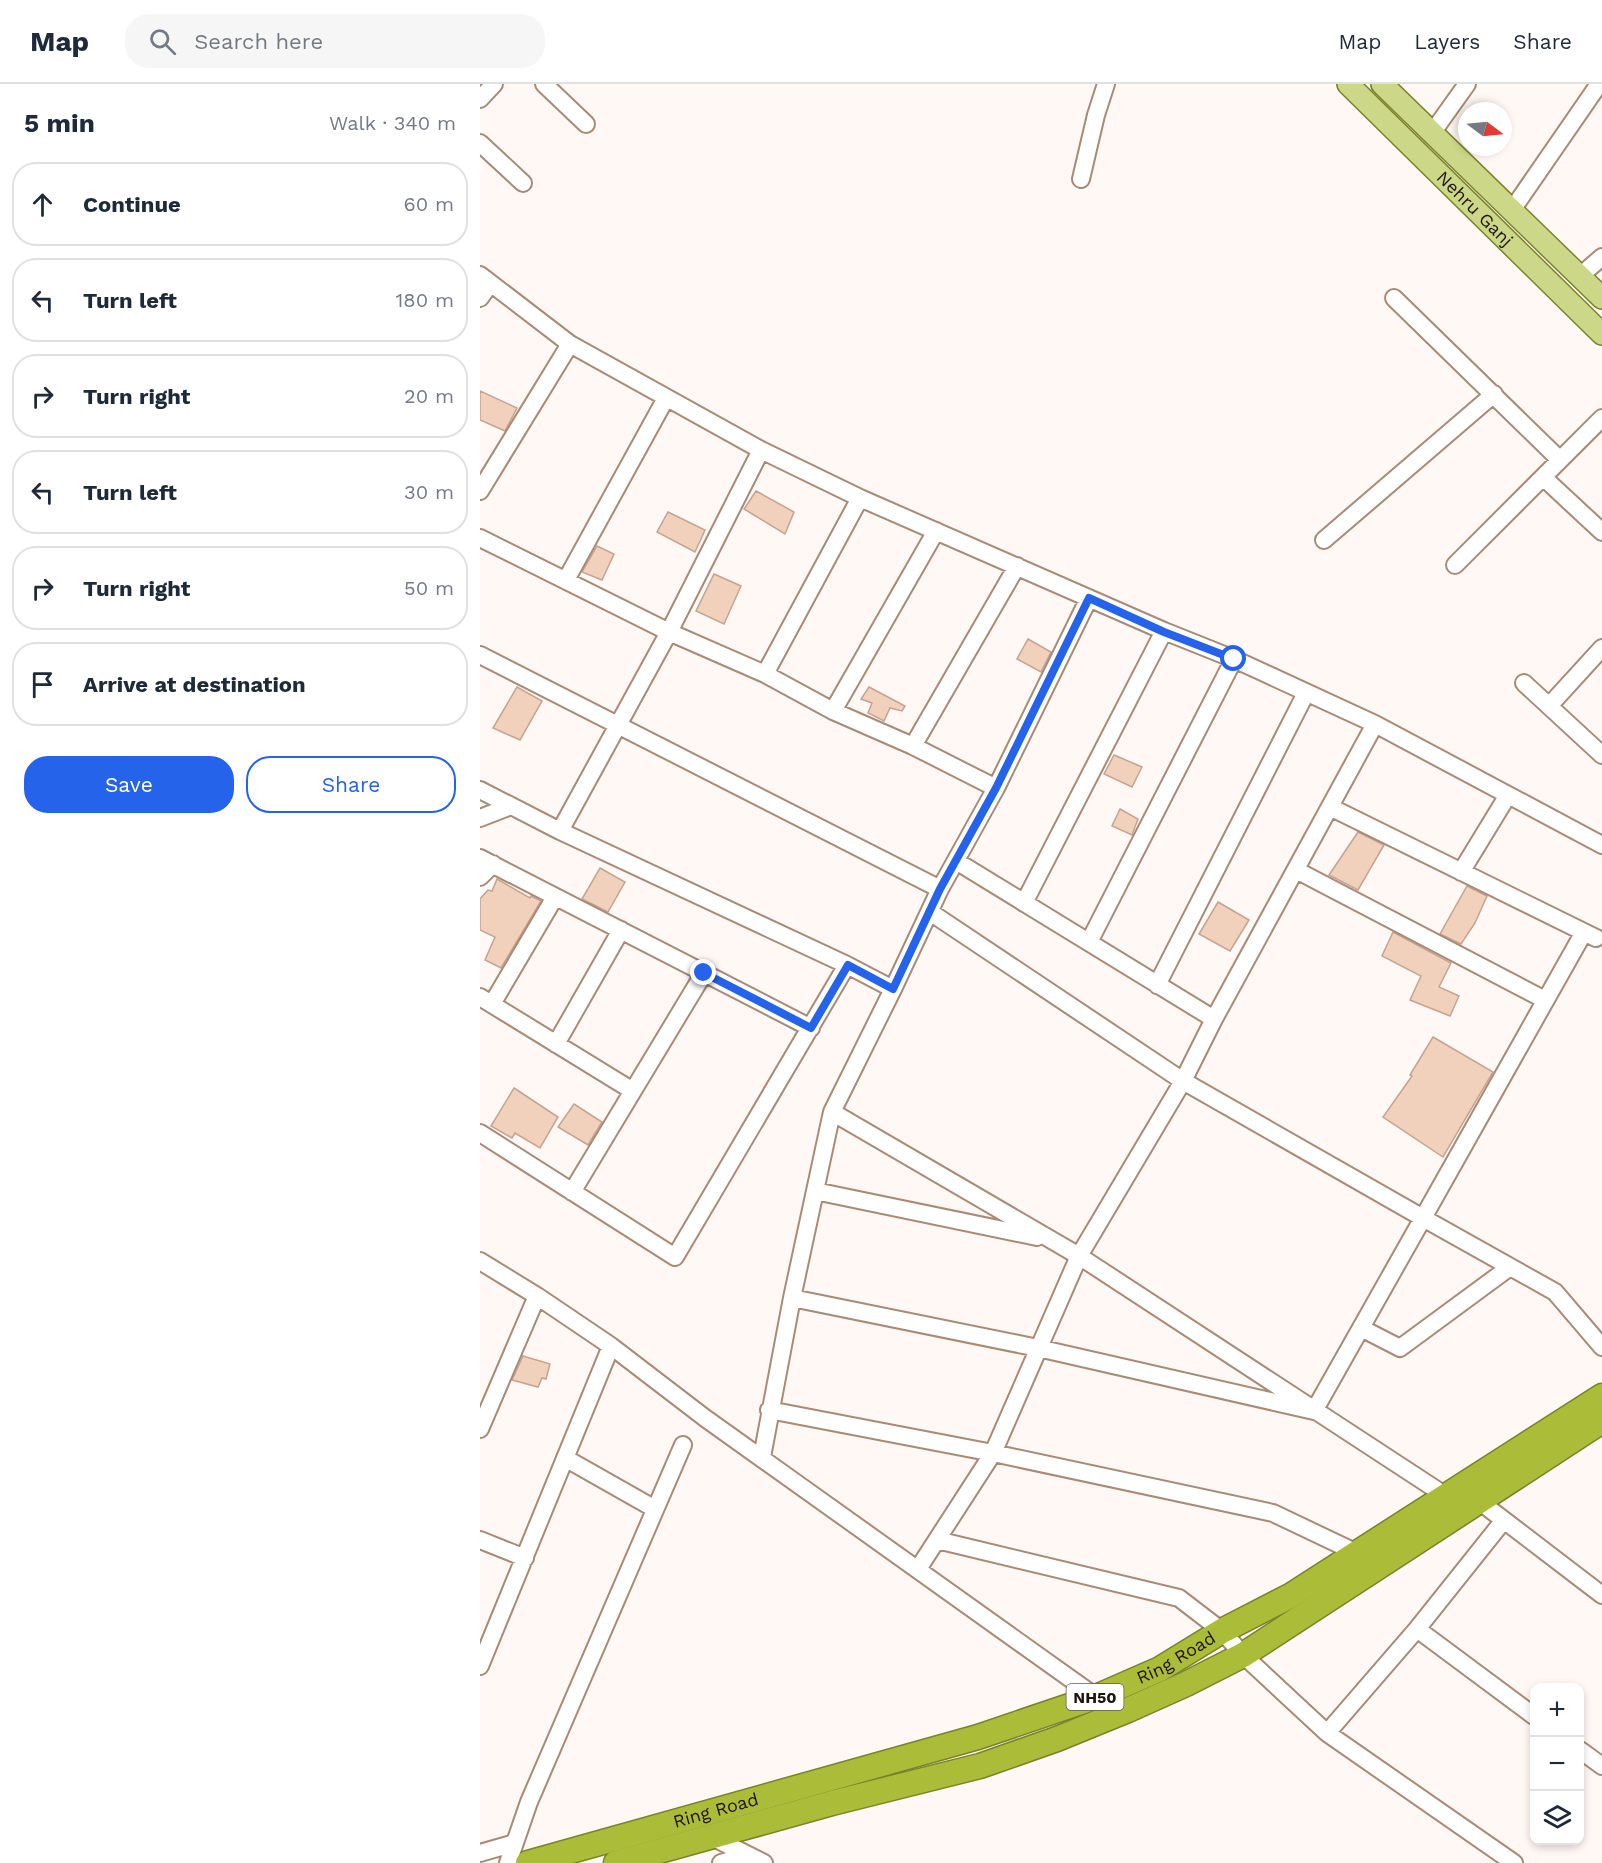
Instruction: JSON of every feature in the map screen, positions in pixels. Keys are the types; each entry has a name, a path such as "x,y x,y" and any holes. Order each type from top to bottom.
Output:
{"highway":[{"name":"Ring Road","path":"521,1853 936,1750 1096,1697 1160,1669 1222,1631 1290,1596 1602,1396"},
{"name":"Ring Road","path":"616,1863 710,1836 980,1766 1058,1739 1186,1684 1243,1655 1602,1421"}],"main road":[{"name":"Nehru Ganj","path":"1348,84 1602,334"},
{"name":"Nehru Ganj","path":"1382,84 1602,298"}],"street":[{"path":"480,99 494,84"},
{"path":"543,84 586,124"},
{"path":"1081,179 1106,84"},
{"path":"1432,133 1467,84"},
{"path":"1512,210 1599,84"},
{"path":"480,143 523,183"},
{"path":"1580,276 1602,257"},
{"path":"480,298 485,279 570,344 761,450 860,498 1164,632 1234,659 1375,724 1602,845"},
{"path":"1394,298 1560,460"},
{"path":"480,491 570,344"},
{"path":"1324,540 1494,394"},
{"path":"566,580 666,398"},
{"path":"1455,565 1602,418"},
{"path":"560,831 669,632 761,450"},
{"path":"1543,477 1602,532"},
{"path":"765,674 860,498"},
{"path":"832,711 936,531"},
{"path":"480,538 669,632 765,674 832,711 913,746 996,788"},
{"path":"913,746 1017,566"},
{"path":"762,1457 792,1298 832,1112 940,889 996,788 1089,598"},
{"path":"1024,903 1164,632"},
{"path":"1549,706 1602,648"},
{"path":"480,655 940,889"},
{"path":"1089,942 1234,659"},
{"path":"1524,683 1602,756"},
{"path":"1157,985 1306,693"},
{"path":"918,1569 993,1454 1079,1256 1183,1081 1214,1019 1375,724"},
{"path":"480,790 560,831 848,965 893,989"},
{"path":"1461,872 1508,795"},
{"path":"480,818 512,806"},
{"path":"1314,1411 1545,1000 1596,935 1330,807"},
{"path":"480,878 486,861 811,1028"},
{"path":"956,861 1214,1019"},
{"path":"1296,870 1545,1000"},
{"path":"555,897 486,1001 633,1091"},
{"path":"930,912 1183,1081 1555,1292 1602,1347"},
{"path":"556,1044 621,930"},
{"path":"480,1134 675,1257 848,965"},
{"path":"572,1192 704,973"},
{"path":"832,1112 1079,1256 1446,1496"},
{"path":"815,1191 1051,1240"},
{"path":"480,1261 611,1346 705,1418 1096,1697"},
{"path":"1361,1328 1400,1348 1510,1267"},
{"path":"480,1429 537,1296"},
{"path":"792,1298 1038,1348 1314,1411"},
{"path":"480,1666 611,1346"},
{"path":"770,1410 1273,1513 1357,1553"},
{"path":"508,1863 521,1853 529,1802 683,1445"},
{"path":"566,1458 655,1509"},
{"path":"1479,1501 1602,1595"},
{"path":"1327,1733 1417,1629 1504,1520"},
{"path":"480,1540 525,1558"},
{"path":"937,1540 1179,1598 1222,1631 1243,1655 1327,1733 1514,1863"},
{"path":"1417,1629 1530,1713"},
{"path":"1584,1753 1602,1767"},
{"path":"710,1836 764,1863"},
{"path":"480,1853 521,1853"},
{"path":"721,1863 748,1855"}],"building":[{"path":"480,391 517,408 505,431 480,420"},
{"path":"756,491 794,512 785,534 744,509"},
{"path":"668,512 705,530 695,552 657,532"},
{"path":"597,546 614,554 602,580 582,572"},
{"path":"714,574 741,586 724,624 696,611"},
{"path":"1028,639 1051,652 1041,672 1017,659"},
{"path":"517,687 542,701 520,740 493,728"},
{"path":"869,687 905,706 902,711 890,708 884,721 868,713 872,703 861,699"},
{"path":"1114,755 1142,767 1132,787 1104,774"},
{"path":"1120,809 1138,819 1132,835 1112,826"},
{"path":"1358,832 1384,845 1358,890 1329,875"},
{"path":"600,868 625,882 608,912 582,899"},
{"path":"497,879 530,898 531,896 541,901 501,968 485,960 495,937 480,930 480,899 488,890 492,891"},
{"path":"1467,886 1487,896 1475,923 1461,944 1440,934"},
{"path":"1218,902 1249,920 1230,951 1199,934"},
{"path":"1393,932 1451,963 1439,987 1459,996 1450,1016 1410,1000 1421,976 1382,956"},
{"path":"1433,1037 1493,1072 1443,1157 1383,1117 1412,1076 1410,1075"},
{"path":"514,1088 558,1117 540,1148 515,1133 512,1138 491,1126"},
{"path":"574,1104 602,1122 588,1145 558,1127"},
{"path":"523,1356 550,1364 546,1379 542,1378 538,1387 512,1380"}],"route":[{"path":"704,973 811,1028 848,965 893,989 940,889 996,788 1089,598 1164,632 1234,659"}]}
